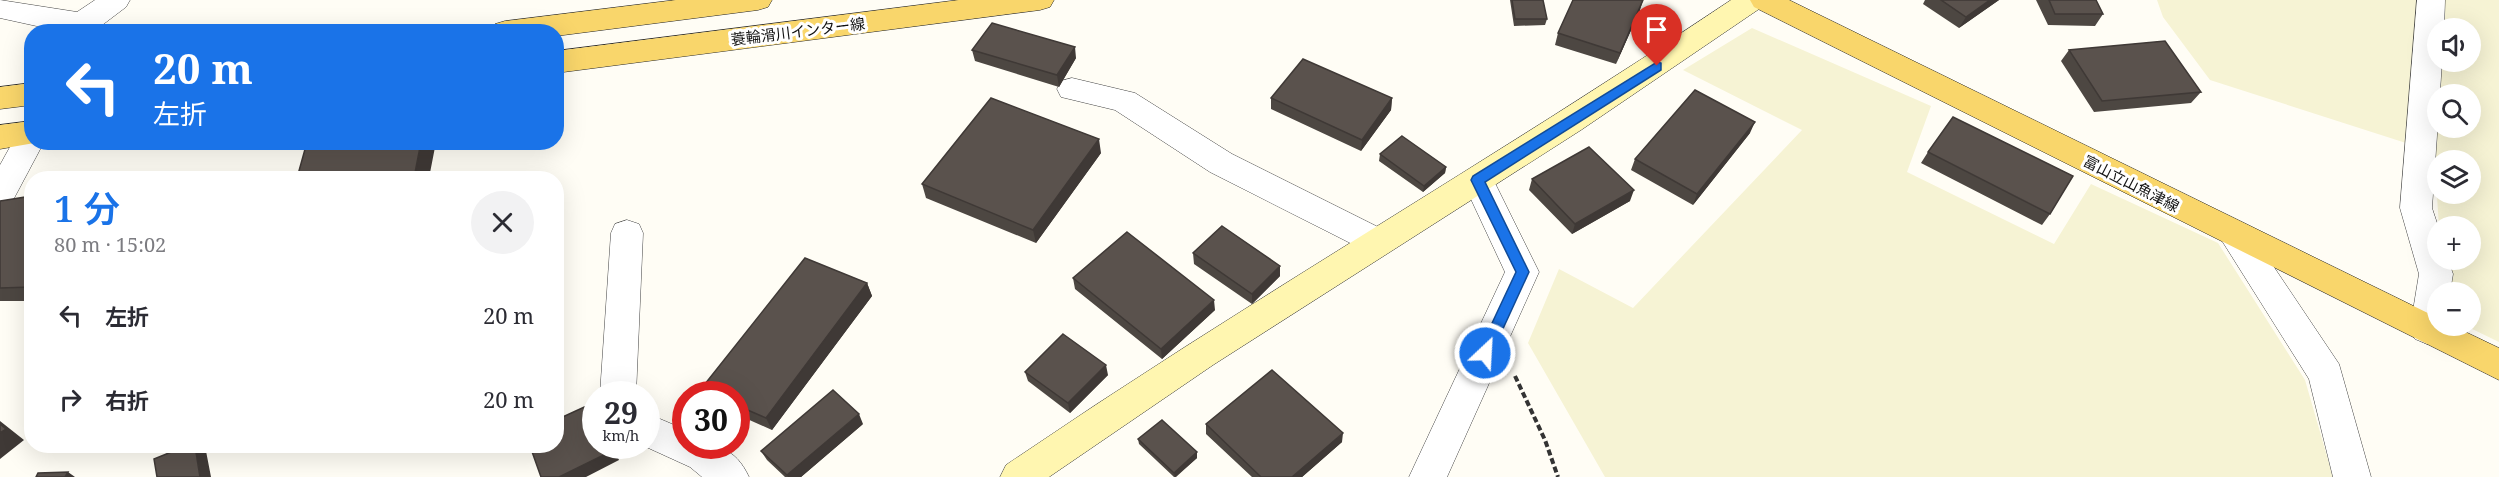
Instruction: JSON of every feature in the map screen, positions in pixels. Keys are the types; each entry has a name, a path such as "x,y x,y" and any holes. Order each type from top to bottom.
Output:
{"main road":[{"path":"564,25 758,0"},
{"name":"蓑輪滑川インター線","path":"564,61 1040,0"},
{"name":"富山立山魚津線","path":"1764,0 2235,236 2427,329"},
{"path":"0,98 24,95"},
{"path":"0,137 24,135"},
{"name":"富山立山魚津線","path":"2441,336 2499,365"}],"street":[{"path":"84,24 116,0"},
{"path":"1019,477 1117,407 1657,66 1752,0"},
{"path":"2431,0 2415,208 2436,274 2435,282"},
{"path":"0,8 67,24"},
{"path":"1072,88 1124,101 1221,163 1378,242"},
{"path":"0,195 24,149"},
{"path":"1428,477 1522,272 1478,180"},
{"path":"619,381 627,232"},
{"path":"2235,236 2326,375 2352,477"},
{"path":"660,435 703,455 730,477"}],"path":[{"path":"1495,332 1545,440 1558,477"}],"shaded area":[{"path":"2157,0 2499,0 2499,342 2481,333 2481,282 2450,282 2447,270 2481,270 2481,216 2438,216 2438,204 2481,204 2481,150 2428,150 2210,80 2163,17"},
{"path":"1752,28 1931,106 1907,172 2054,244 2091,184 2218,243 2305,380 2333,477 1605,477 1528,343 1559,269 1633,308 1802,130 1683,70"}],"building":[{"path":"1512,0 1543,0 1547,19 1515,19"},
{"path":"1573,0 1643,0 1620,53 1558,33"},
{"path":"1941,0 1990,0 1966,17"},
{"path":"2049,0 2096,0 2103,14 2055,14"},
{"path":"992,23 1075,47 1057,75 972,50"},
{"path":"2165,41 2201,92 2102,101 2069,50"},
{"path":"1303,59 1392,98 1362,140 1271,98"},
{"path":"1695,90 1755,122 1697,194 1635,159"},
{"path":"991,98 1099,139 1033,230 922,184"},
{"path":"1953,117 2073,176 2050,214 1928,152"},
{"path":"1402,136 1446,167 1424,186 1380,154"},
{"path":"1589,147 1634,190 1575,224 1532,179"},
{"path":"305,150 419,150 415,171 299,171"},
{"path":"24,197 24,287 0,288 0,201"},
{"path":"1222,226 1280,266 1252,294 1193,253"},
{"path":"1127,232 1214,300 1161,349 1073,278"},
{"path":"805,258 867,283 766,418 750,411 750,381 707,381"},
{"path":"1063,334 1106,365 1068,403 1025,372"},
{"path":"1272,370 1343,433 1292,477 1261,477 1206,424"},
{"path":"833,390 859,414 787,475 761,451"},
{"path":"582,408 582,459 596,459 559,477 541,477 532,453 564,453 564,416"},
{"path":"1162,420 1197,452 1174,473 1138,439"},
{"path":"0,424 6,429 0,433"},
{"path":"169,453 196,453 200,477 157,477 154,459"},
{"path":"68,472 65,477 36,477 38,473"}],"route":[{"path":"1485,353 1522,272 1478,180 1657,66"}]}
